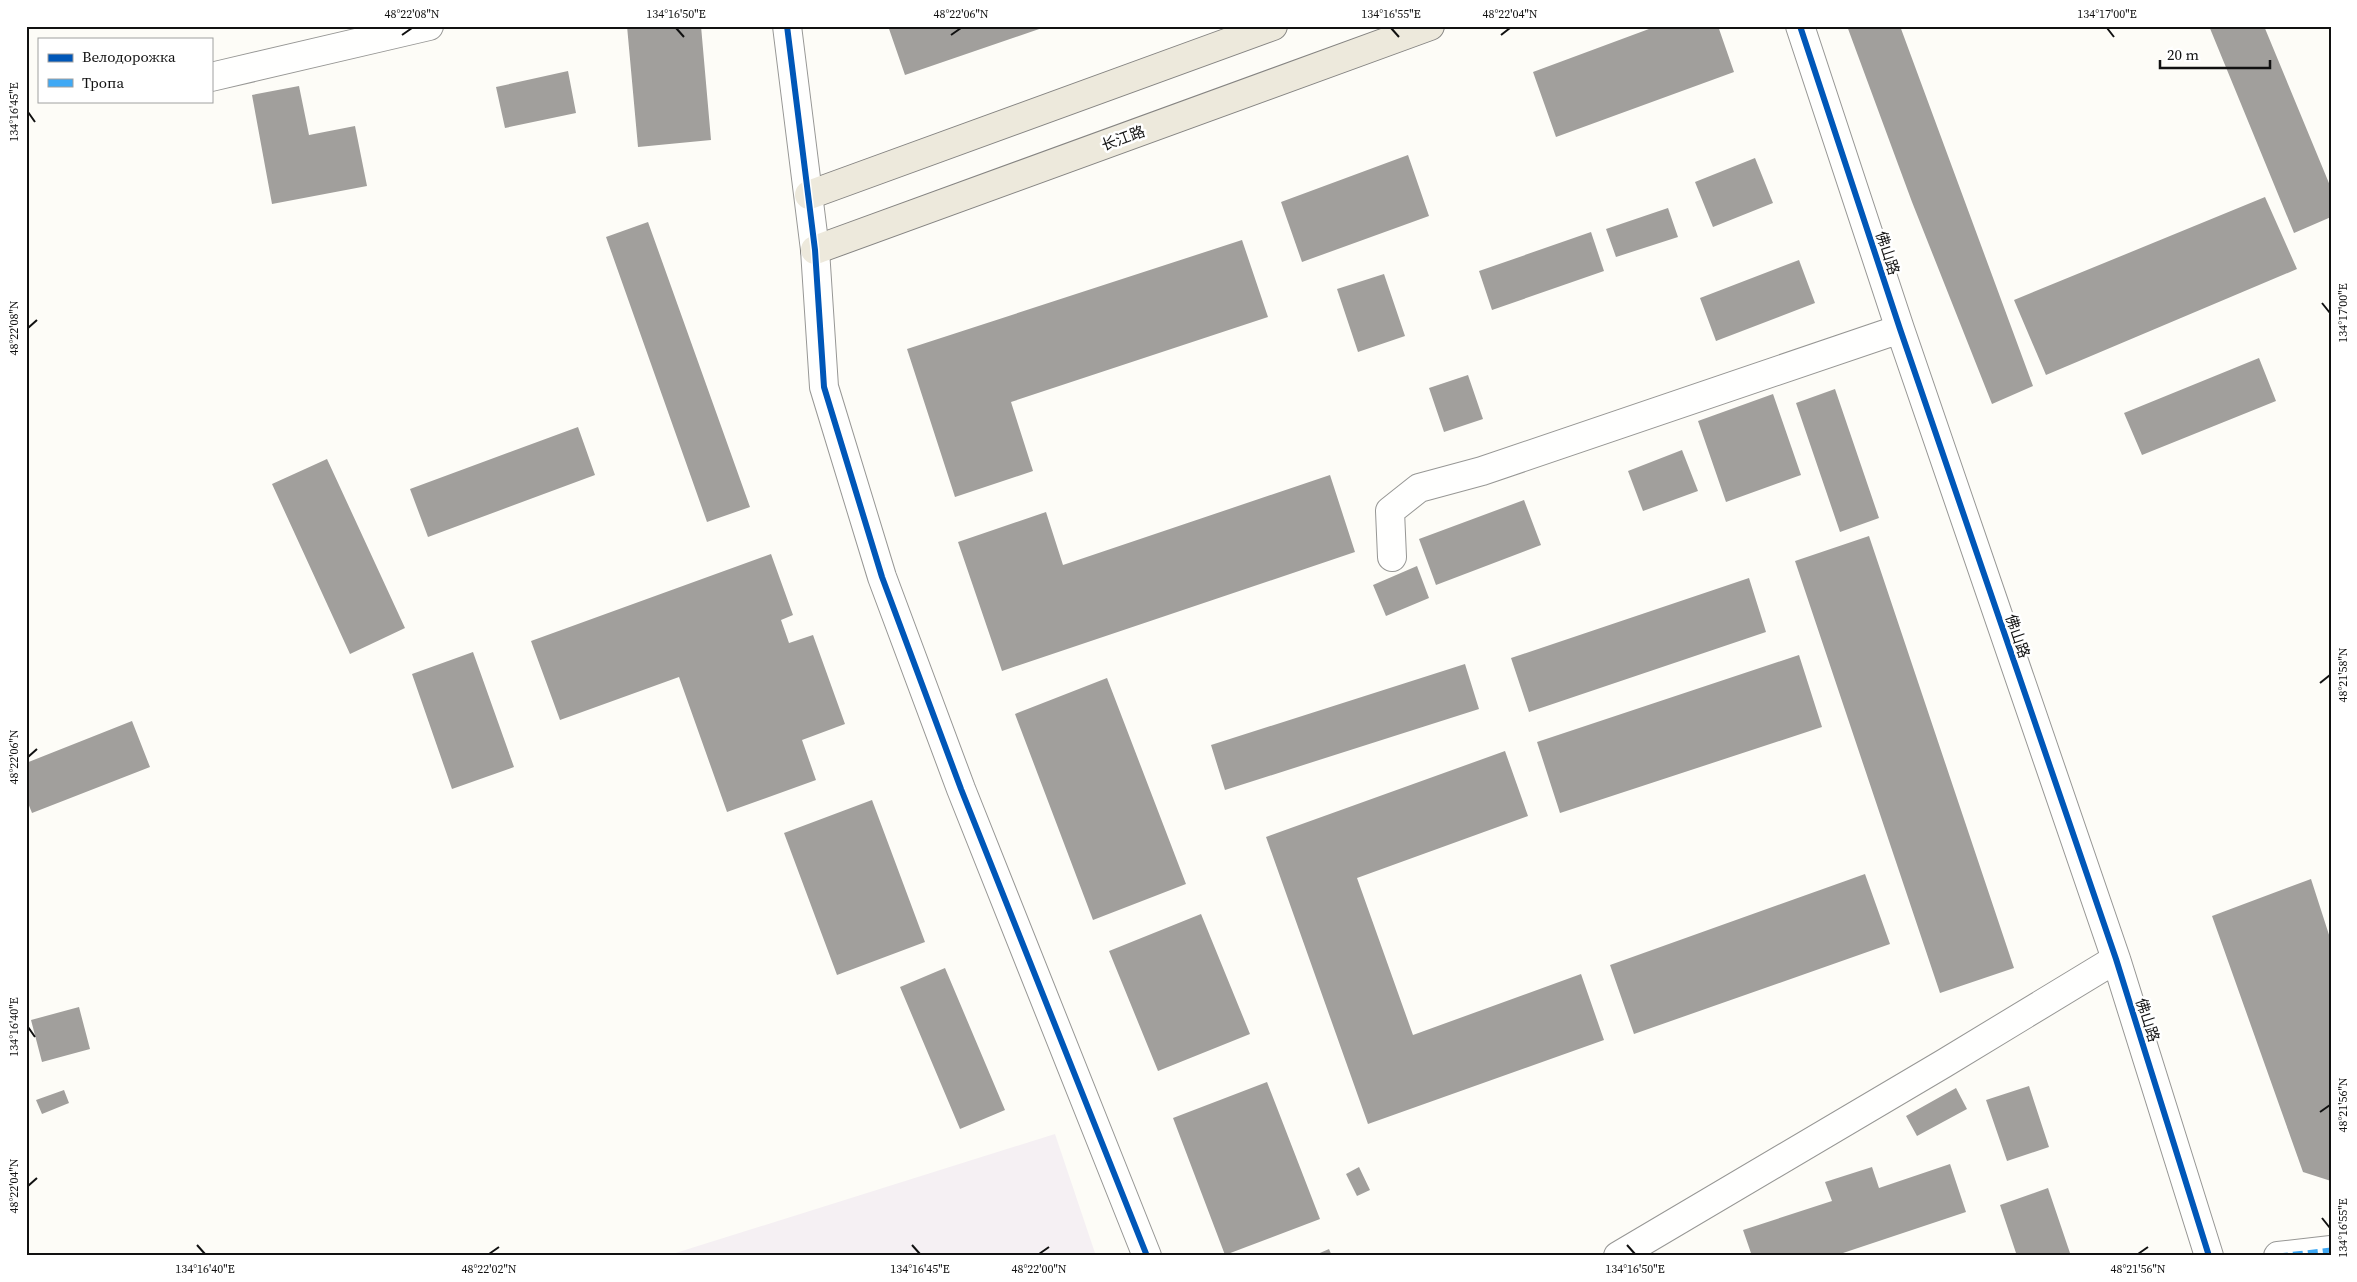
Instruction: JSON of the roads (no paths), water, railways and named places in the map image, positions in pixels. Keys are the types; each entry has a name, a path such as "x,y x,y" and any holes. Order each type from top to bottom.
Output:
{"main road":[{"path":"809,195 1273,26"},
{"name":"长江路","path":"815,250 1430,26"}],"street":[{"path":"212,77 428,26"},
{"path":"787,26 815,250 824,387 882,577 961,789 1147,1256"},
{"name":"佛山路","path":"1800,26 1900,329 2116,959 2210,1256"},
{"path":"1392,557 1390,511 1419,488 1482,471 1900,329"},
{"path":"1618,1256 1935,1070 2116,959"},
{"path":"2278,1256 2331,1250"}]}
